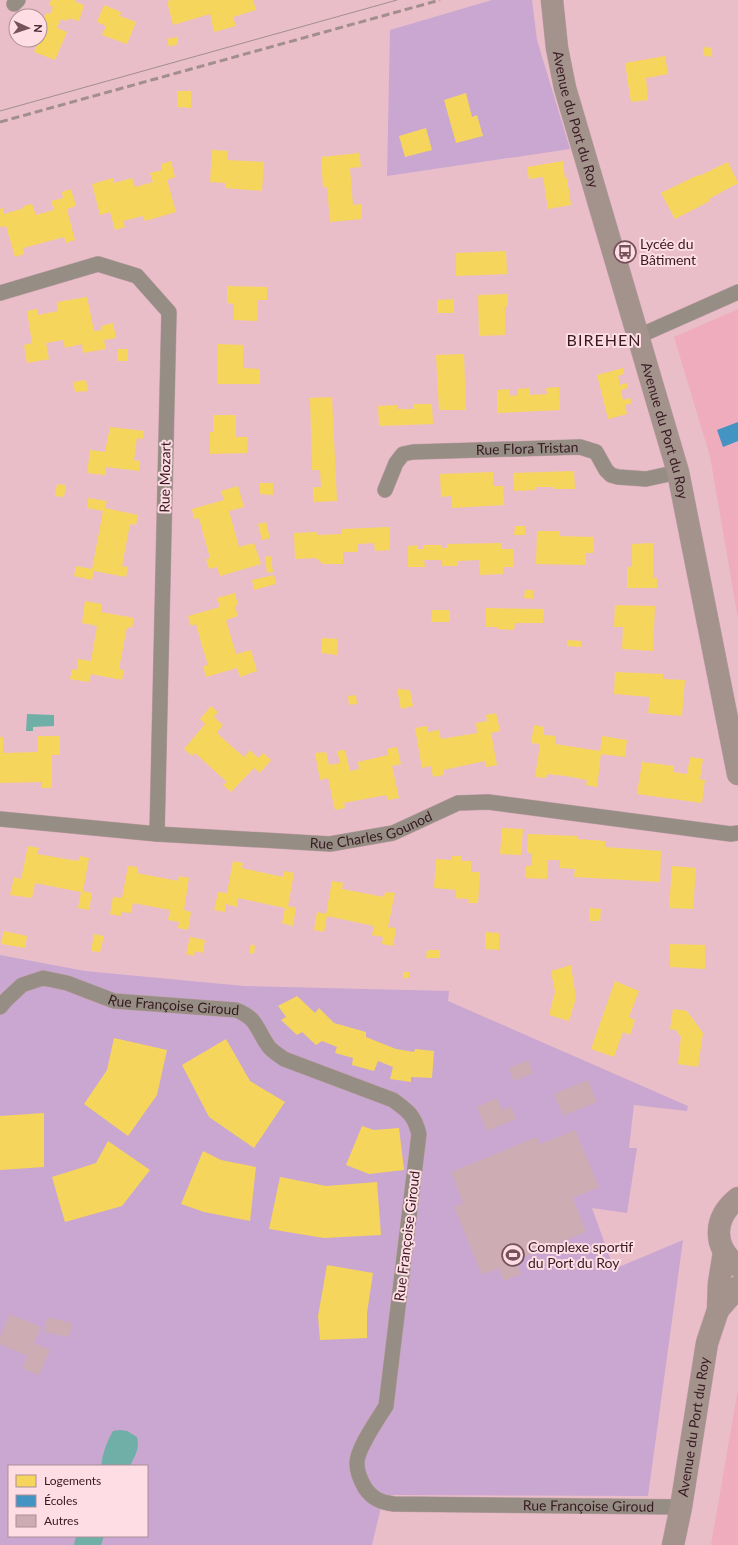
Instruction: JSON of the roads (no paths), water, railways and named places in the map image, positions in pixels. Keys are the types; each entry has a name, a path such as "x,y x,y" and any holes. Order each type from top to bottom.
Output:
{"street":[{"name":"Avenue du Port du Roy","path":"552,0 557,48 565,88 678,472 738,774"},
{"name":"Rue Mozart","path":"0,293 98,264 137,276 169,312 158,834"},
{"path":"639,336 738,292"},
{"name":"Rue Flora Tristan","path":"385,490 396,463 403,454 413,452 580,447 596,452 606,470 611,475 618,477 646,479 678,472"},
{"name":"Rue Charles Gounod","path":"0,819 158,834 330,844 393,833 458,803 488,802 731,834 738,833"},
{"name":"Rue Françoise Giroud","path":"0,1008 22,985 43,978 67,983 114,1001 236,1010 246,1014 256,1024 269,1047 284,1060 393,1100 407,1111 415,1121 419,1134 417,1155 386,1406 362,1448 357,1464 361,1480 371,1496 384,1503 394,1504 681,1507"},
{"name":"Avenue du Port du Roy","path":"673,1545 681,1507 707,1343 718,1310 719,1284 731,1259 719,1236 721,1219 727,1208 738,1198"},
{"name":"Avenue du Port du Roy","path":"718,1310 738,1287"}],"tram line":[{"path":"0,111 397,0"}],"railway":[{"path":"0,122 440,0"}],"place":[{"name":"Lycée du Bâtiment","path":"625,252"},
{"name":"Complexe sportif du Port du Roy","path":"513,1255"}],"district":[{"name":"BIREHEN","path":"604,340"}]}
